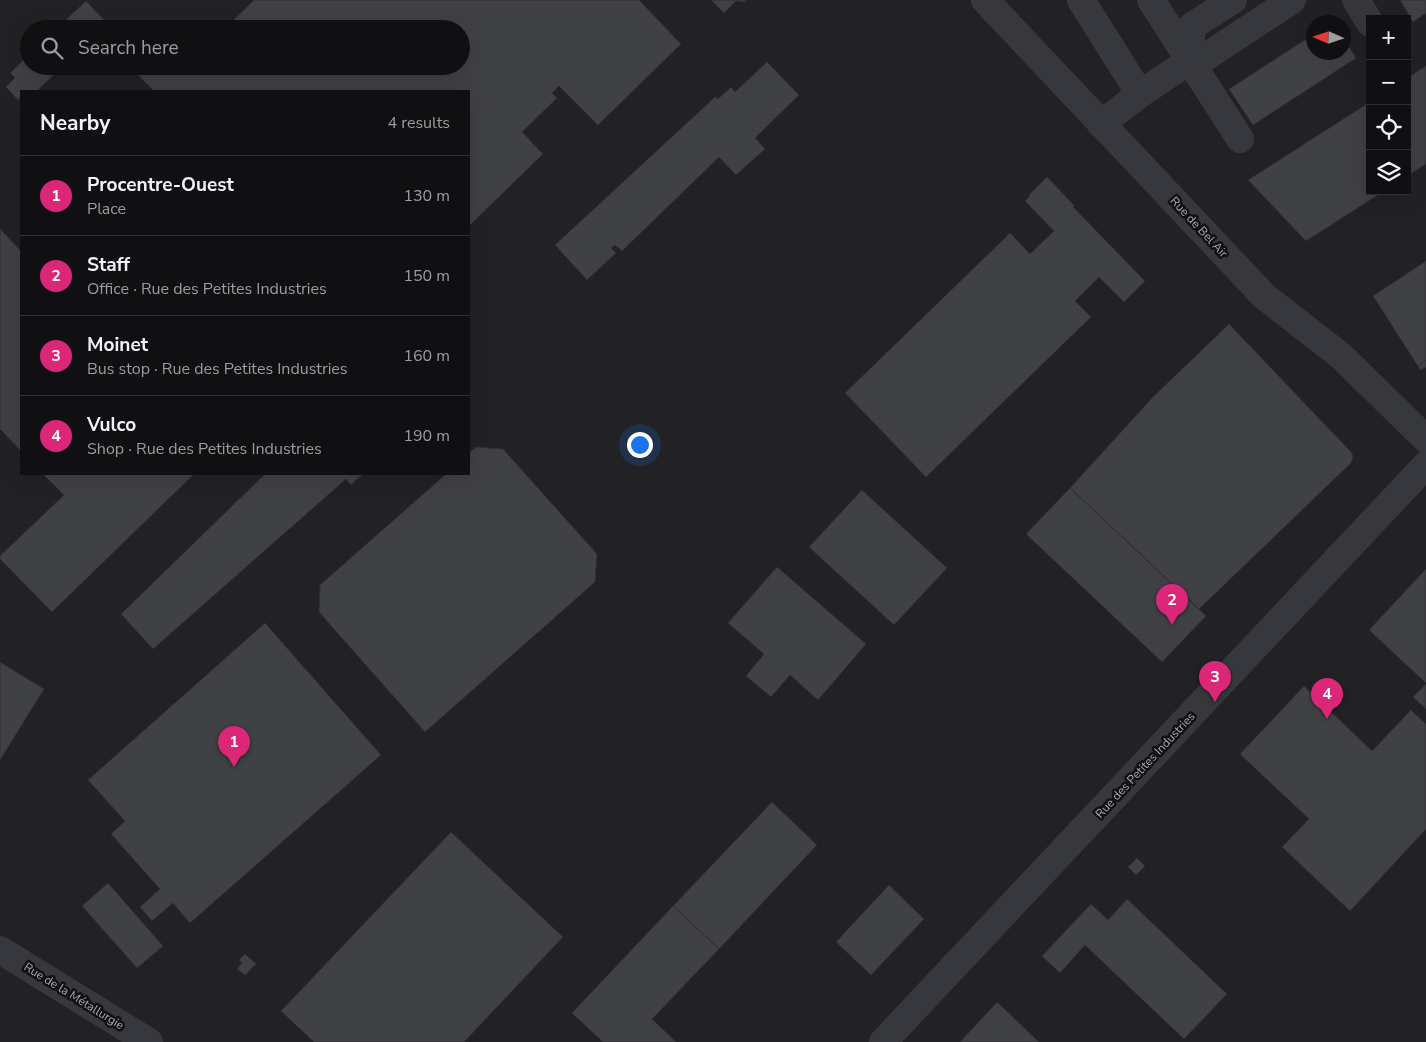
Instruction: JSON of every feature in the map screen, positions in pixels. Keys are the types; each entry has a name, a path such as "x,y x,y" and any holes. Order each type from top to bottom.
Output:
{"street":[{"name":"Rue de Bel Air","path":"985,0 1264,296 1341,356 1426,439"},
{"path":"1081,0 1140,94"},
{"path":"1151,0 1240,140"},
{"path":"1189,61 1192,26 1233,0"},
{"path":"1101,124 1140,94 1189,61 1204,58 1292,0"},
{"path":"1356,0 1366,16"},
{"name":"Rue des Petites Industries","path":"883,1042 1426,465"},
{"name":"Rue de la Métallurgie","path":"0,950 149,1042"}],"shaded area":[{"path":"0,0 1426,0 1426,1042 0,1042"}],"building":[{"path":"254,0 639,0 681,44 598,125 559,86 552,93 557,98 522,132 543,154 470,225 470,90 153,90 138,75 470,75 470,20 233,20"},
{"path":"711,0 746,0 745,2 736,1 724,13"},
{"path":"1400,0 1426,0 1426,13 1413,22 1411,15 1409,15"},
{"path":"86,1 104,20 66,20"},
{"path":"1306,39 1306,60 1351,60 1351,50 1356,58 1253,125 1229,89"},
{"path":"767,62 799,95 755,138 765,149 736,175 719,157 622,251 615,245 611,248 616,253 587,280 555,245 715,97 718,99 731,87 735,92"},
{"path":"20,64 20,75 54,75 38,90 20,90 20,98 18,100 6,87 15,78 10,73"},
{"path":"1426,66 1426,164 1411,173 1411,105 1411,75"},
{"path":"1366,105 1366,195 1378,195 1306,241 1248,180"},
{"path":"1047,177 1074,205 1073,207 1145,281 1124,302 1099,277 1075,301 1091,317 926,477 845,393 1010,233 1030,254 1054,231 1025,201"},
{"path":"0,229 20,250 20,450 0,429"},
{"path":"1426,261 1426,360 1418,366 1373,296"},
{"path":"1229,324 1352,453 1353,458 1351,463 1199,609 1070,488 1153,397"},
{"path":"1426,360 1426,367 1420,370 1418,366"},
{"path":"476,447 503,449 597,554 595,582 425,732 319,612 320,585 445,475 470,475 470,452"},
{"path":"44,475 193,475 52,612 0,559 0,556 64,495"},
{"path":"264,475 362,475 351,485 346,479 153,649 121,614"},
{"path":"1070,488 1206,616 1162,662 1026,534"},
{"path":"862,490 947,568 894,625 809,547"},
{"path":"777,567 866,644 818,700 790,675 771,697 746,676 764,654 728,623"},
{"path":"1426,569 1426,683 1369,630"},
{"path":"265,623 381,755 190,923 173,903 152,921 140,907 160,889 111,834 125,821 88,780"},
{"path":"0,662 44,689 0,760"},
{"path":"1426,684 1426,709 1413,697"},
{"path":"1304,686 1372,751 1411,710 1426,724 1426,829 1350,911 1282,847 1309,819 1240,754"},
{"path":"772,802 817,845 719,949 673,906"},
{"path":"451,832 563,937 464,1042 314,1042 281,1011"},
{"path":"1137,858 1145,866 1136,875 1128,867"},
{"path":"108,883 163,946 137,968 82,906"},
{"path":"889,885 924,919 871,975 836,942"},
{"path":"1127,899 1227,994 1184,1039 1085,945 1060,973 1042,956 1091,904 1108,920"},
{"path":"673,906 719,949 652,1019 676,1042 603,1042 572,1013"},
{"path":"245,954 256,964 245,975 237,969 242,963 239,960"},
{"path":"997,1002 1039,1042 960,1042"}],"place":[{"name":"Staff","path":"1172,625"},
{"name":"Moinet","path":"1215,702"},
{"name":"Vulco","path":"1327,719"},
{"name":"Procentre-Ouest","path":"234,767"}]}
